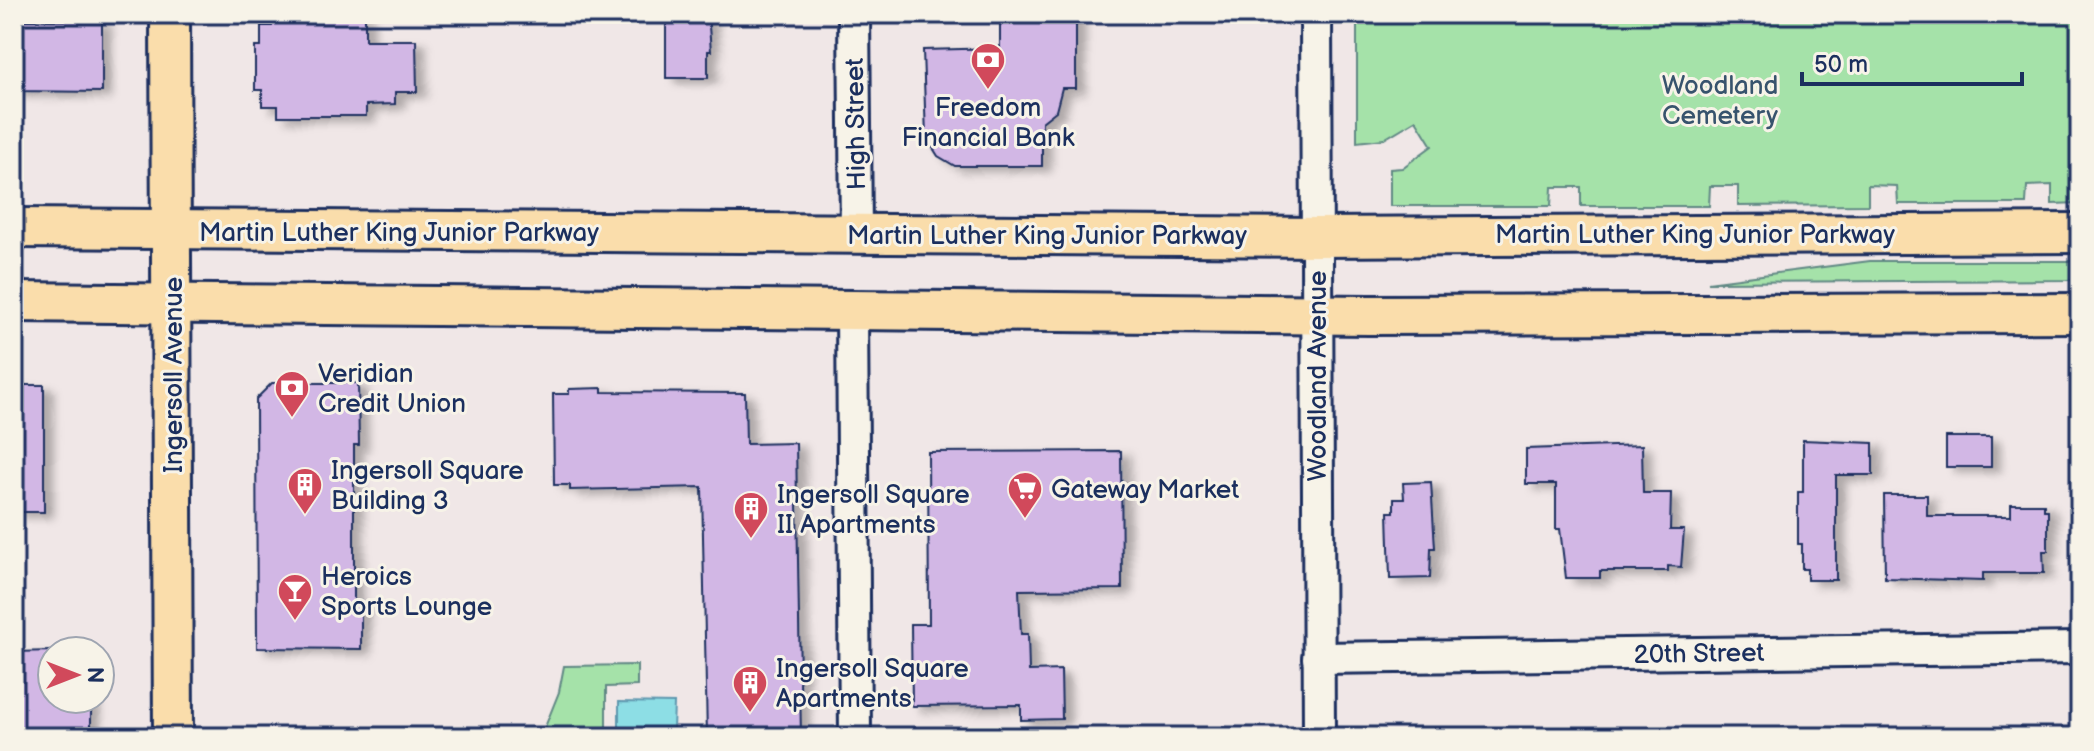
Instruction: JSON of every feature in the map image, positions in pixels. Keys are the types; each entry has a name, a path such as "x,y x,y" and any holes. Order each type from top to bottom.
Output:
{"main road":[{"name":"Ingersoll Avenue","path":"170,14 173,737"},
{"name":"Martin Luther King Junior Parkway","path":"14,228 1316,237 2080,233"},
{"path":"14,302 1316,315 2080,313"}],"street":[{"name":"High Street","path":"854,14 856,234"},
{"name":"Woodland Avenue","path":"1316,14 1319,737"},
{"path":"852,311 855,737"},
{"name":"20th Street","path":"1318,658 2080,648"}],"green space":[{"name":"Woodland Cemetery","path":"1357,14 2080,14 2080,203 2052,204 2052,185 2027,186 2026,204 1898,204 1897,186 1868,185 1868,205 1738,206 1738,186 1710,186 1709,206 1581,206 1581,187 1552,187 1551,206 1390,206 1390,169 1402,168 1432,146 1416,120 1384,139 1357,142"},
{"path":"1870,261 2080,261 2080,280 1708,282"},
{"path":"637,665 637,686 606,687 606,737 541,737 559,692 564,666"}],"water":[{"path":"619,702 674,703 673,729 619,729"}],"building":[{"path":"272,14 365,14 365,40 416,40 417,92 395,92 395,104 366,105 366,116 278,116 278,106 262,106 262,90 255,90 255,47 261,47 261,26 272,26"},
{"path":"666,14 708,14 711,51 708,51 708,78 666,78"},
{"name":"Freedom Financial Bank","path":"1000,14 1076,14 1076,88 1062,88 1056,111 1042,122 1042,166 955,166 938,156 926,137 923,50 1000,48"},
{"path":"14,20 102,21 102,92 14,91"},
{"name":"Ingersoll Square Building 3","path":"272,383 358,383 359,445 354,445 354,601 361,601 361,649 257,648 256,399"},
{"path":"14,385 44,385 44,512 14,512"},
{"name":"Ingersoll Square II Apartments","path":"602,388 602,392 745,393 746,444 796,443 801,737 707,737 702,487 570,490 570,485 554,485 553,394 569,394 569,389"},
{"path":"1946,437 1991,437 1991,467 1946,467"},
{"path":"1803,440 1873,443 1873,475 1836,475 1836,580 1807,580 1807,569 1802,569 1802,544 1798,544 1798,492 1803,492"},
{"path":"1642,445 1643,493 1671,493 1670,530 1684,530 1681,567 1668,566 1668,571 1600,571 1600,578 1566,578 1560,529 1556,529 1556,484 1526,484 1526,449"},
{"name":"Gateway Market","path":"1121,451 1122,589 1019,590 1021,634 1028,634 1029,671 1061,670 1062,719 1021,720 1021,705 912,706 911,624 929,624 928,452"},
{"path":"1431,482 1435,548 1431,548 1430,578 1390,579 1388,512 1394,512 1394,499 1404,499 1403,483"},
{"path":"1884,495 1927,495 1927,516 2011,516 2011,504 2044,504 2044,510 2048,510 2048,551 2043,551 2044,573 1983,573 1983,581 1885,578"},
{"path":"36,651 36,715 91,715 91,737 14,737 14,652"}],"place":[{"name":"Freedom Financial Bank","path":"988,91"},
{"name":"Veridian Credit Union","path":"292,419"},
{"name":"Ingersoll Square Building 3","path":"305,516"},
{"name":"Gateway Market","path":"1025,520"},
{"name":"Ingersoll Square II Apartments","path":"751,540"},
{"name":"Heroics Sports Lounge","path":"295,622"},
{"name":"Ingersoll Square Apartments","path":"750,714"}]}
